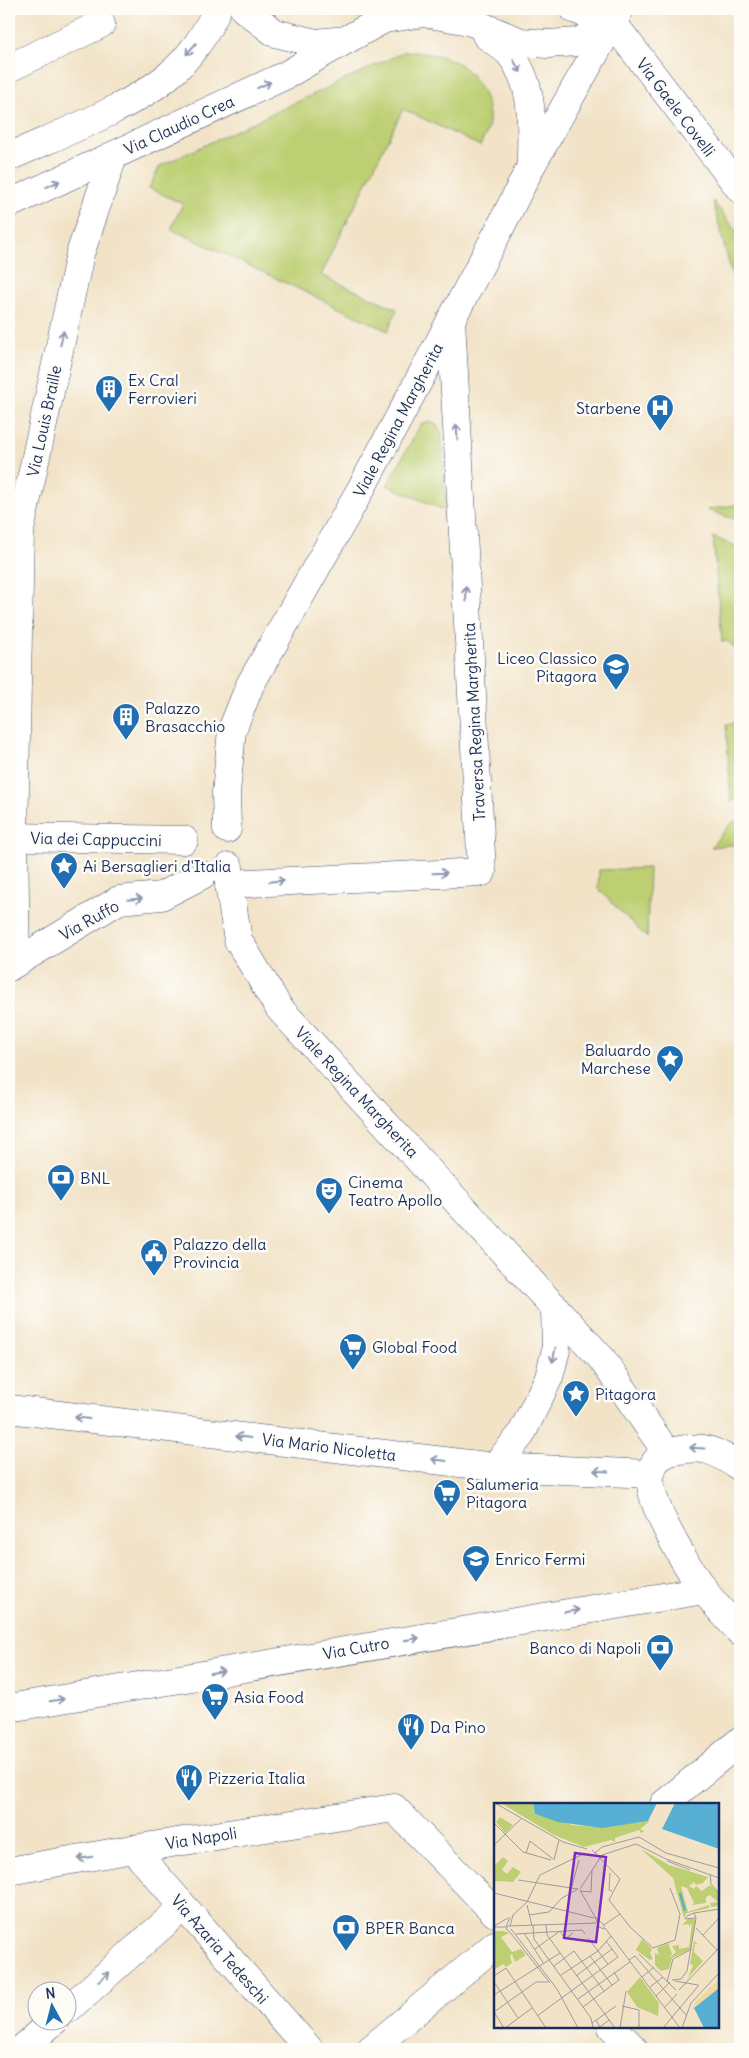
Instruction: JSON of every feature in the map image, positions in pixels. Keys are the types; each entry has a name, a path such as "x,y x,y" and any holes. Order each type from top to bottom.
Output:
{"street":[{"path":"9,157 129,100 168,75 208,31 217,9"},
{"path":"244,9 275,33 316,43 346,40"},
{"path":"574,9 622,14"},
{"path":"387,14 424,13 469,22 521,42 547,44 579,42 622,14"},
{"name":"Via Claudio Crea","path":"9,204 286,75 387,14"},
{"name":"Viale Regina Margherita","path":"227,829 226,793 232,730 250,686 362,487 531,166 622,14"},
{"name":"Via Gaele Covelli","path":"622,14 740,190"},
{"path":"469,22 510,54 528,86 531,110 531,166"},
{"path":"9,68 101,24"},
{"name":"Via Louis Braille","path":"12,965 11,837 20,530 80,254 113,157"},
{"name":"Traversa Regina Margherita","path":"229,876 482,872 451,320"},
{"path":"202,824 217,824 227,829 234,839 236,850 229,876 202,875 194,871 185,861 184,840 190,831 202,824"},
{"name":"Via dei Cappuccini","path":"11,837 184,840"},
{"name":"Via Ruffo","path":"12,965 119,900 161,896 202,875"},
{"name":"Viale Regina Margherita","path":"229,876 238,940 279,1008 602,1359 667,1453"},
{"path":"494,1466 521,1436 549,1377 556,1350 555,1307"},
{"name":"Via Mario Nicoletta","path":"9,1409 494,1466 650,1474"},
{"path":"740,1467 713,1449 691,1447 667,1453 656,1460 650,1474 653,1495 670,1537 704,1590 740,1632"},
{"name":"Via Cutro","path":"9,1708 704,1590"},
{"path":"665,1803 740,1741"},
{"name":"Via Napoli","path":"9,1871 132,1849 394,1808 494,1912"},
{"name":"Via Azaria Tedeschi","path":"132,1849 304,2044"},
{"path":"78,2000 183,1907"},
{"path":"371,2049 494,1946"},
{"path":"613,2028 634,2049"},
{"path":"22,2049 44,2030"}],"green space":[{"path":"406,51 434,54 447,58 466,69 483,92 489,110 489,119 488,128 480,146 403,109 321,275 397,309 388,331 171,229 183,204 149,188 160,166"},
{"path":"713,201 740,236 740,307"},
{"path":"430,422 437,425 442,434 446,511 387,485 421,424"},
{"path":"740,504 740,521 707,510"},
{"path":"713,537 740,548 740,654 728,641 722,642"},
{"path":"740,713 740,796 731,802 726,724 732,724"},
{"path":"740,819 740,844 711,847 729,825"},
{"path":"649,868 647,938 598,889 599,870"}],"place":[{"name":"Ex Cral Ferrovieri","path":"109,413"},
{"name":"Starbene","path":"660,432"},
{"name":"Liceo Classico Pitagora","path":"616,691"},
{"name":"Palazzo Brasacchio","path":"126,741"},
{"name":"Ai Bersaglieri d'Italia","path":"64,890"},
{"name":"Baluardo Marchese","path":"670,1083"},
{"name":"BNL","path":"61,1202"},
{"name":"Cinema Teatro Apollo","path":"329,1215"},
{"name":"Palazzo della Provincia","path":"154,1277"},
{"name":"Global Food","path":"353,1371"},
{"name":"Pitagora","path":"576,1418"},
{"name":"Salumeria Pitagora","path":"447,1517"},
{"name":"Enrico Fermi","path":"476,1583"},
{"name":"Banco di Napoli","path":"660,1672"},
{"name":"Asia Food","path":"215,1721"},
{"name":"Da Pino","path":"411,1751"},
{"name":"Pizzeria Italia","path":"189,1802"},
{"name":"BPER Banca","path":"346,1952"}]}
